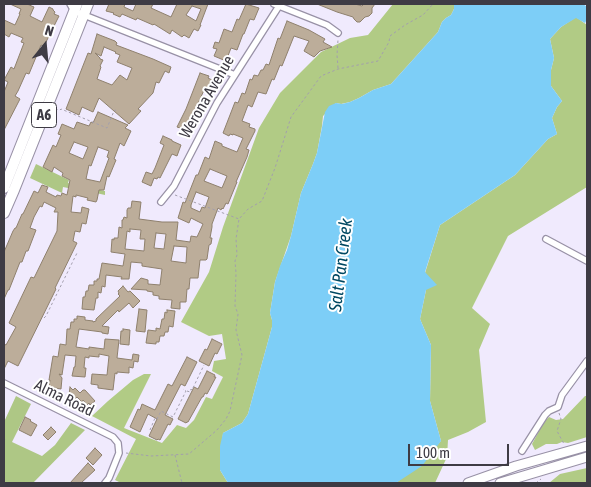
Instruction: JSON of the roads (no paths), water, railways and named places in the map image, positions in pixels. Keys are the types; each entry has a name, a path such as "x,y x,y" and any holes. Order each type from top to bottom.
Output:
{"highway":[{"name":"A6","path":"4,188 76,8 88,4"},
{"name":"A6","path":"4,214 48,106 76,8"}],"main road":[{"path":"468,483 516,466 587,446"},
{"path":"500,483 587,457"}],"street":[{"path":"277,5 327,25 338,33"},
{"name":"Werona Avenue","path":"161,202 174,186 212,112 277,5"},
{"path":"76,8 235,75"},
{"path":"546,239 587,261"},
{"path":"522,451 545,415 558,407 562,395 587,361"},
{"name":"Alma Road","path":"4,383 113,437 118,443 119,452 105,483"}],"water":[{"name":"Salt Pan Creek","path":"454,4 583,4 587,7 587,19 585,23 576,18 561,27 550,39 554,58 551,70 551,86 562,101 552,118 557,134 548,139 515,175 440,225 425,272 437,285 426,290 420,319 431,345 430,401 441,441 422,466 396,483 228,483 220,470 220,446 223,433 242,423 248,414 272,327 270,313 275,282 287,250 301,193 317,153 325,112 329,106 336,103 350,102 373,90 391,84 438,32 442,22 451,15"}]}
